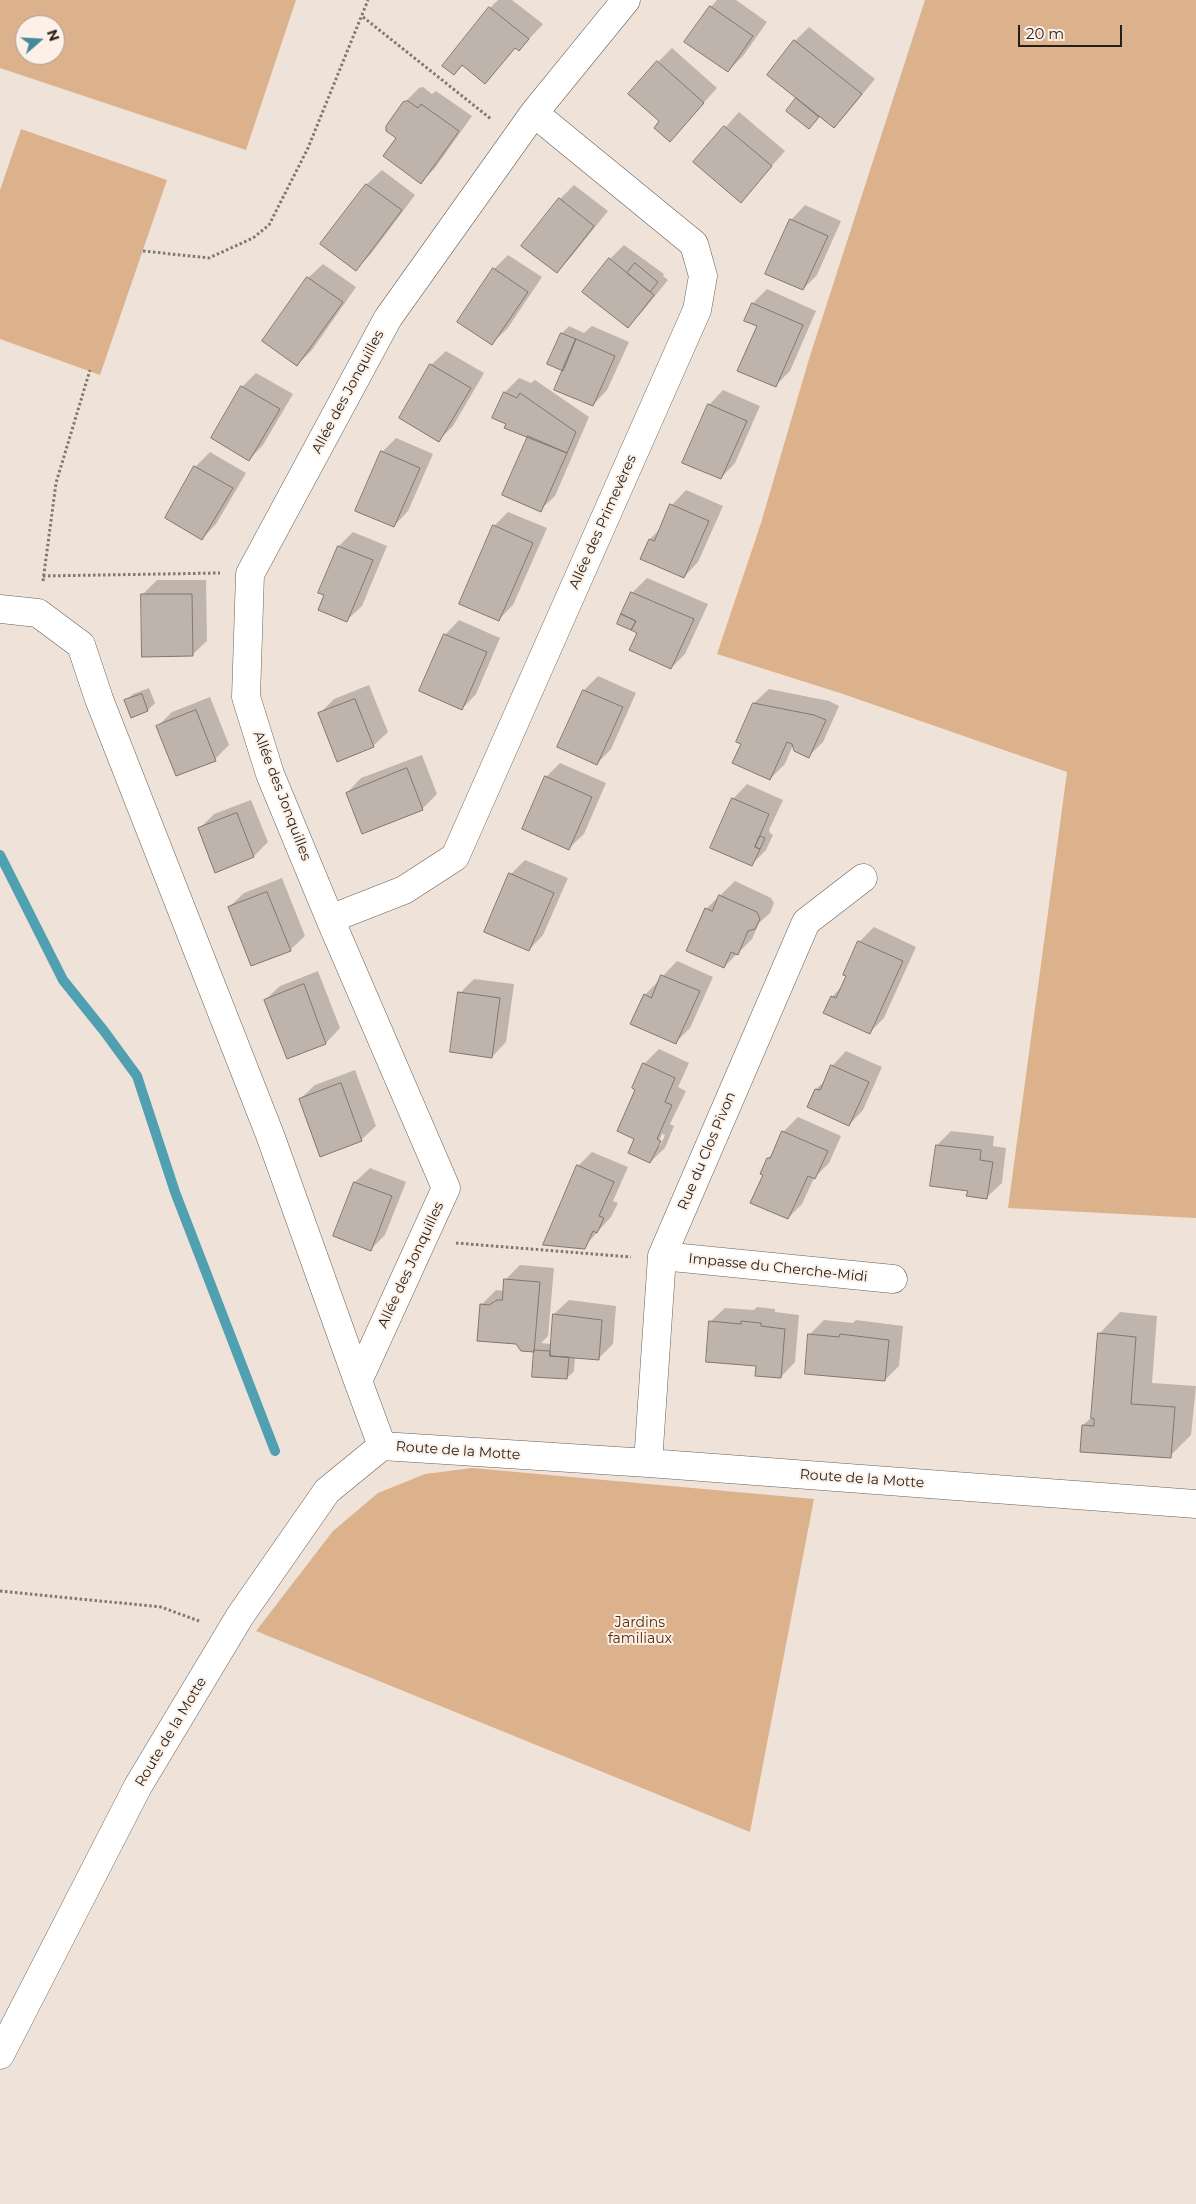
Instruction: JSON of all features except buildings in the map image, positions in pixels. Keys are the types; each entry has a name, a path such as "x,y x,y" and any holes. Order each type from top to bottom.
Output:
{"street":[{"name":"Allée des Jonquilles","path":"358,1381 446,1188 330,919 270,774 246,697 250,574 388,318 534,114 626,0"},
{"name":"Allée des Primevères","path":"330,919 404,890 455,857 697,310 703,276 694,244 534,114"},
{"path":"0,609 38,613 81,645 98,699 270,1134 382,1446"},
{"name":"Rue du Clos Pivon","path":"648,1463 662,1258 806,922 863,878"},
{"name":"Impasse du Cherche-Midi","path":"662,1258 893,1279"},
{"name":"Route de la Motte","path":"0,2055 138,1786 231,1632 327,1491 382,1446 648,1463 1196,1504"}],"path":[{"path":"143,251 209,258 253,238 269,225 308,148 368,0"},
{"path":"363,16 516,140"},
{"path":"38,613 56,483 90,370"},
{"path":"43,576 250,574"},
{"path":"422,1240 662,1258"},
{"path":"0,1591 161,1607 231,1632"}],"green space":[{"path":"0,0 296,0 246,150 0,68"},
{"path":"925,0 1196,0 1196,1218 1008,1208 1067,772 843,694 717,654 761,523 809,359"},
{"path":"21,129 167,180 100,375 0,339 0,190"},
{"name":"Jardins familiaux","path":"472,1468 814,1499 750,1832 256,1631 333,1531 378,1493 425,1474"}],"waterway":[{"path":"0,855 63,980 137,1076 175,1192 275,1451"}]}
